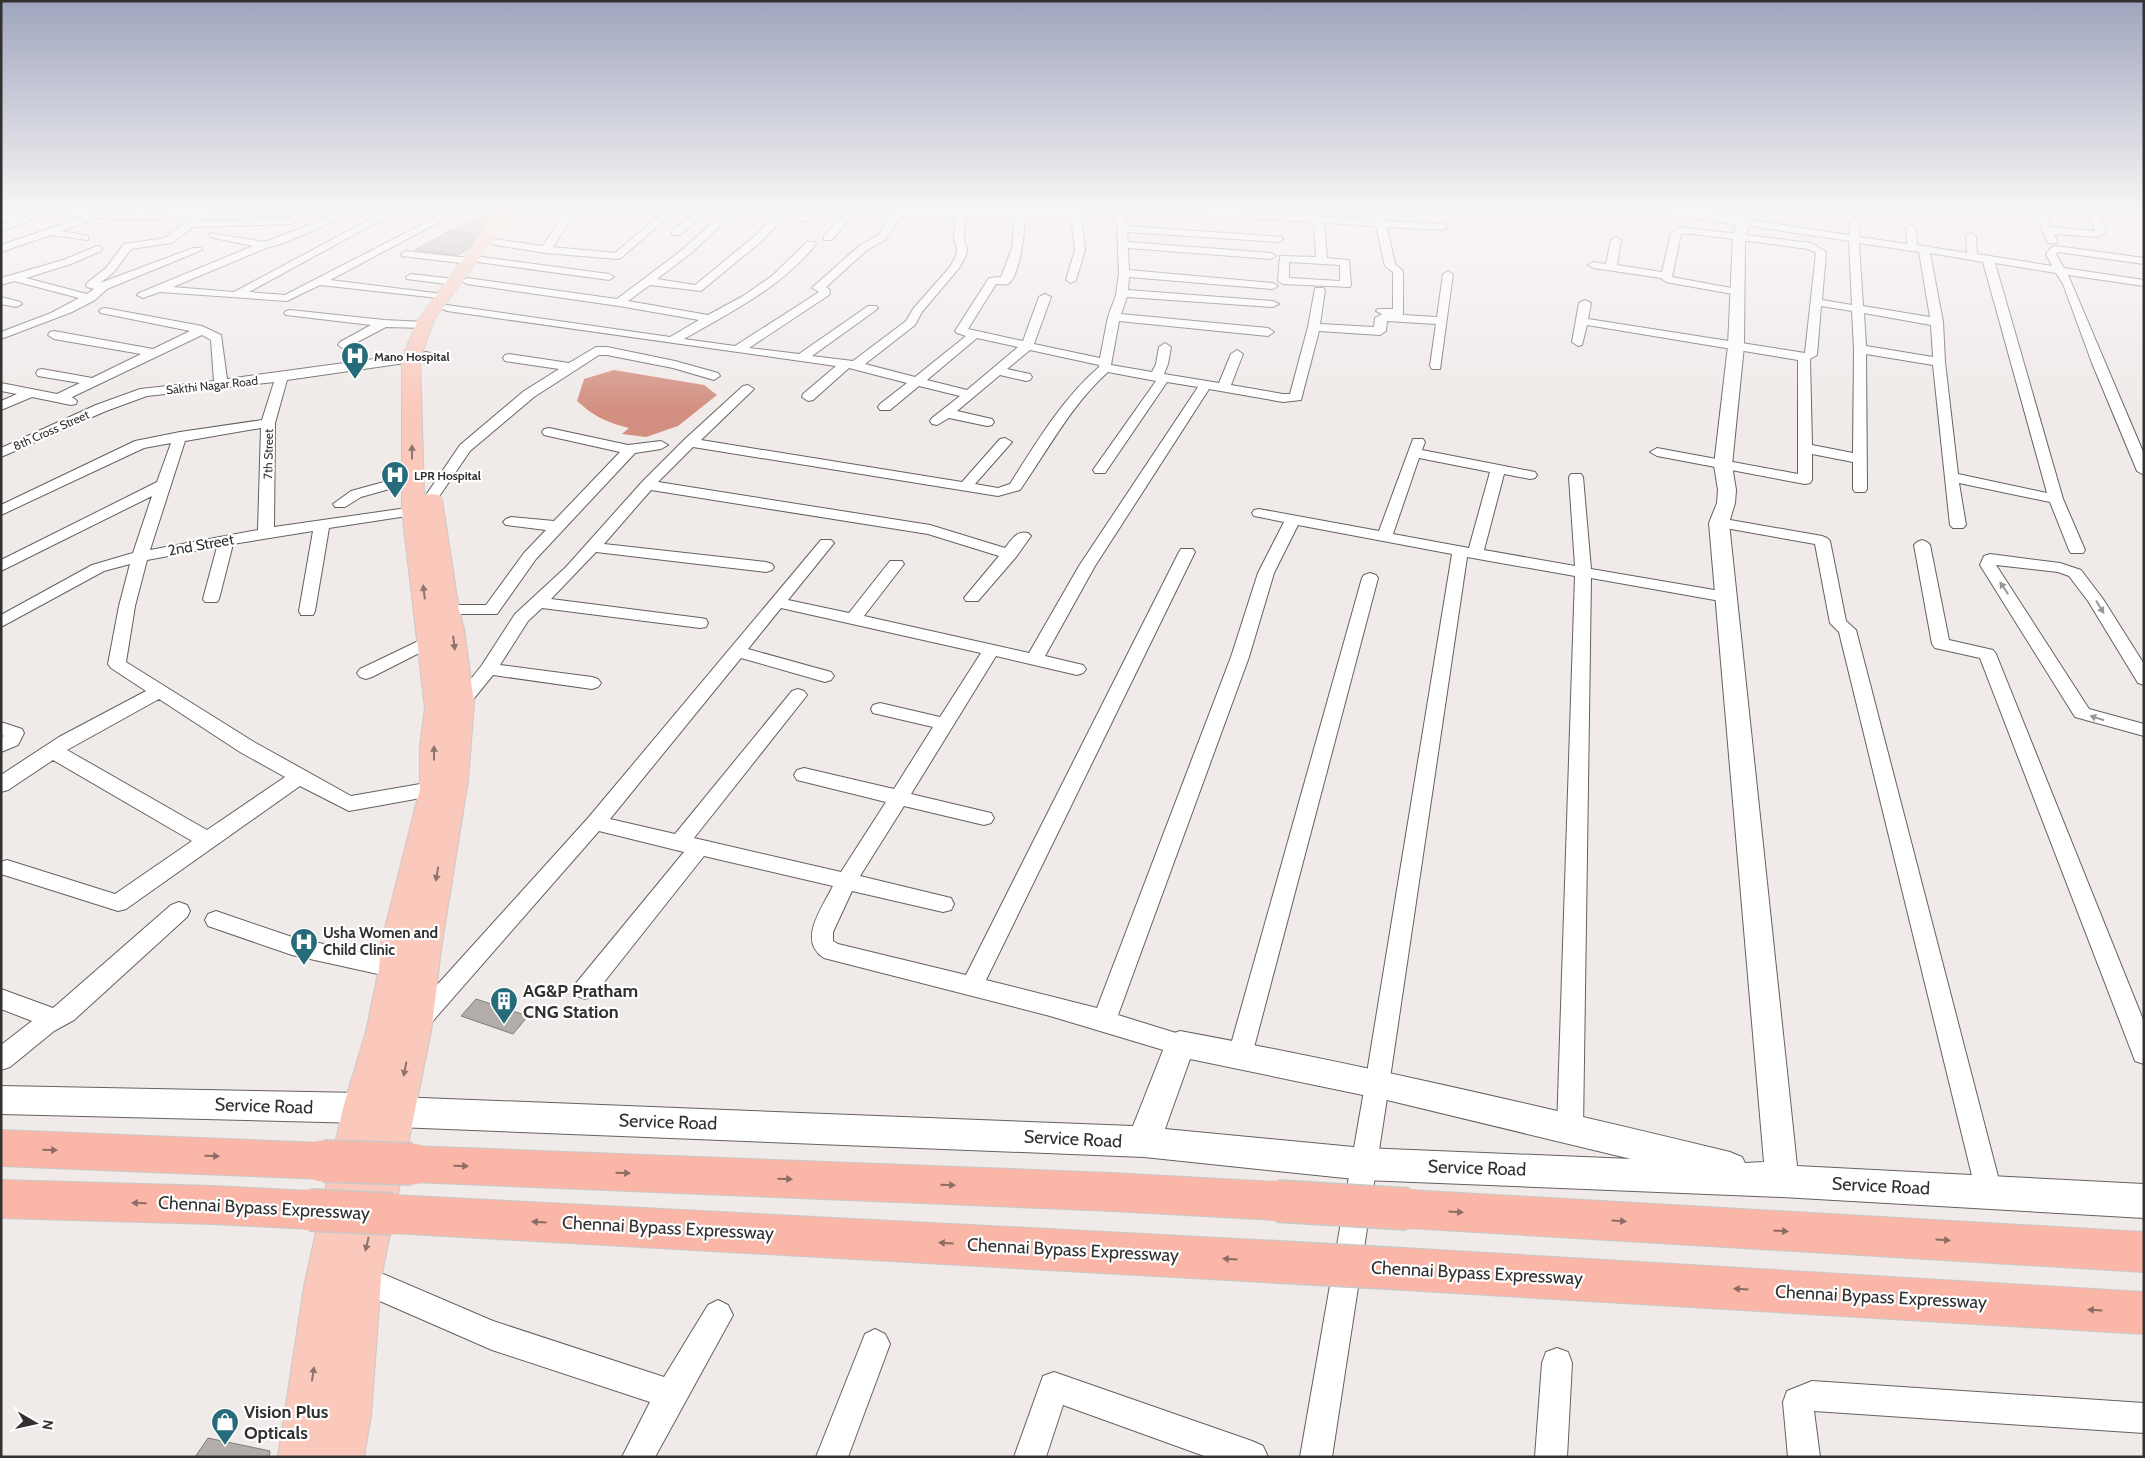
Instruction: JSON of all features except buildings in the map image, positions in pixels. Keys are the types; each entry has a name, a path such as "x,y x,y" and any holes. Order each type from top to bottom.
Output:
{"highway":[{"path":"1,1148 1112,1192 2144,1252"},
{"name":"Chennai Bypass Expressway","path":"1,1199 214,1205 392,1214 1404,1269 2144,1313"}],"main road":[{"path":"301,1457 325,1287 380,1110 399,1029 408,969 461,703 452,629 425,506 412,478 418,357 424,325 445,303 464,278"},
{"path":"428,422 418,357 440,319 445,303"},
{"path":"430,466 425,506 431,640 438,708 434,746 444,787"},
{"path":"341,1457 348,1416 360,1278 380,1110"}],"street":[{"path":"14,278 91,298"},
{"path":"1,282 14,278"},
{"path":"91,298 93,285 101,278"},
{"path":"93,285 114,278"},
{"path":"143,295 186,278"},
{"path":"236,295 268,278"},
{"path":"268,309 326,278"},
{"path":"421,278 619,303 711,319"},
{"path":"619,303 652,278"},
{"path":"648,281 697,288 709,278"},
{"path":"673,340 711,319 776,278"},
{"path":"737,350 825,293 824,290 818,288 829,278"},
{"path":"808,397 912,323 917,311 945,278"},
{"path":"1006,278 1004,281 993,280 961,331 1105,365 1159,380 1204,389 1224,388 1290,398 1296,398 1314,327 1319,290"},
{"path":"690,442 998,492 1015,487 1053,428 1087,384 1105,365 1114,317 1122,293 1123,278"},
{"path":"1189,278 1273,286"},
{"path":"1283,278 1283,281 1346,285 1346,278"},
{"path":"1373,311 1399,313 1398,278"},
{"path":"1436,366 1447,278"},
{"path":"1666,278 1738,292"},
{"path":"991,650 846,881 822,932 821,940 824,948 832,952 1104,1020 1180,1044 1377,1085 1570,1129 1782,1181 1726,596 1723,466 1736,346 1739,278"},
{"path":"1582,321 1804,357 1811,355 1818,278"},
{"path":"1854,278 1860,348 1860,489"},
{"path":"1929,278 1937,322 1950,477 1958,525"},
{"path":"1993,278 2056,499 2078,550"},
{"path":"2065,278 2098,363 2144,471"},
{"path":"2112,278 2144,283"},
{"path":"318,282 737,350 851,365 969,394"},
{"path":"160,289 287,298"},
{"path":"1122,293 1273,304"},
{"path":"1,336 76,306 91,298"},
{"path":"987,422 942,417 1027,346 1045,298"},
{"path":"1,300 16,304"},
{"path":"1816,302 1937,322"},
{"path":"1578,342 1585,303"},
{"path":"801,358 872,308"},
{"path":"105,311 202,330 217,338 221,384"},
{"path":"290,313 384,323 424,325"},
{"path":"1114,317 1268,332"},
{"path":"1314,327 1378,332 1380,330 1381,318 1385,317 1441,321"},
{"path":"344,345 384,323"},
{"path":"1605,340 1610,326"},
{"path":"58,399 202,330"},
{"path":"54,335 154,353"},
{"path":"885,407 974,335"},
{"path":"1100,470 1159,380 1165,347"},
{"path":"1860,348 1939,362"},
{"path":"425,506 466,448 529,394 594,352 603,350 675,365 714,376"},
{"path":"1224,388 1237,354"},
{"name":"Sakthi Nagar Road","path":"101,408 145,392 282,377 418,357"},
{"path":"1656,452 1805,480 1804,357"},
{"path":"508,358 571,367"},
{"path":"998,371 1026,377"},
{"path":"42,373 94,382"},
{"name":"7th Street","path":"266,533 268,423 282,377"},
{"path":"1,387 101,408"},
{"path":"461,703 489,669 520,618 572,570 647,485 690,442 748,389"},
{"path":"1034,660 1088,566 1204,389"},
{"path":"1,406 30,393"},
{"name":"8th Cross Street","path":"1,453 101,408"},
{"path":"1,512 140,444 268,423"},
{"path":"549,432 630,450"},
{"path":"180,436 141,556 119,644 117,664 247,746 349,804 444,787"},
{"path":"965,487 1005,442"},
{"path":"447,610 491,610 530,556 630,450 633,448 662,445"},
{"path":"1384,537 1416,447 1498,469 1530,475"},
{"path":"1805,448 1860,459"},
{"path":"1316,1457 1468,552 1498,469"},
{"path":"1570,1129 1583,571 1576,477"},
{"path":"1950,477 2056,499"},
{"path":"340,504 356,494 412,478"},
{"path":"1,566 165,484"},
{"path":"647,485 930,530 1010,554"},
{"path":"1724,505 1821,533 1838,623 1848,630 1989,1192"},
{"name":"2nd Street","path":"1,622 98,568 141,556 425,506"},
{"path":"1259,513 1468,552 1726,596"},
{"path":"1104,1020 1240,658 1266,572 1293,520"},
{"path":"511,522 558,526"},
{"path":"307,611 322,525"},
{"path":"972,598 1010,554 1012,547 1024,536"},
{"path":"211,599 226,541"},
{"path":"399,1029 595,823 826,542"},
{"path":"1922,545 1941,644 1987,654 2144,1053"},
{"path":"592,547 766,567"},
{"path":"972,986 1187,552"},
{"path":"2144,679 2095,599 2075,573 2060,568 1990,559 1988,565 2082,712 2102,720 2144,730"},
{"path":"853,619 896,564"},
{"path":"1240,1055 1370,578"},
{"path":"537,602 700,623"},
{"path":"777,602 1077,669"},
{"path":"366,672 431,640"},
{"path":"736,651 825,676"},
{"path":"489,669 592,683"},
{"path":"1,785 53,750 159,691"},
{"path":"585,989 798,695"},
{"path":"880,708 945,724"},
{"path":"1,728 15,733 10,740 1,746"},
{"path":"53,750 208,840"},
{"path":"804,775 899,796 984,818"},
{"path":"6,868 118,903 300,776"},
{"path":"595,823 943,904"},
{"path":"1,1059 46,1024 66,1013 179,911"},
{"path":"216,920 292,946 408,969"},
{"path":"1,1000 49,1018 46,1024"},
{"path":"1144,1142 1180,1044"},
{"name":"Service Road","path":"1,1100 380,1110 1144,1142 1364,1164 1782,1181 2144,1201"},
{"path":"360,1278 492,1334 672,1394"},
{"path":"638,1457 718,1315"},
{"path":"832,1457 875,1344"},
{"path":"1551,1457 1557,1363"},
{"path":"1030,1457 1054,1386 1252,1457"},
{"path":"1804,1457 1798,1402 1812,1396 2144,1418"}],"shaded area":[{"path":"614,370 704,385 717,395 678,426 646,437 622,434 629,428 601,418 577,401 584,379"}],"place":[{"name":"Mano Hospital","path":"355,380"},
{"name":"LPR Hospital","path":"395,499"},
{"name":"Usha Women and Child Clinic","path":"304,966"},
{"name":"AG&P Pratham CNG Station","path":"504,1025"},
{"name":"Vision Plus Opticals","path":"225,1446"}]}
